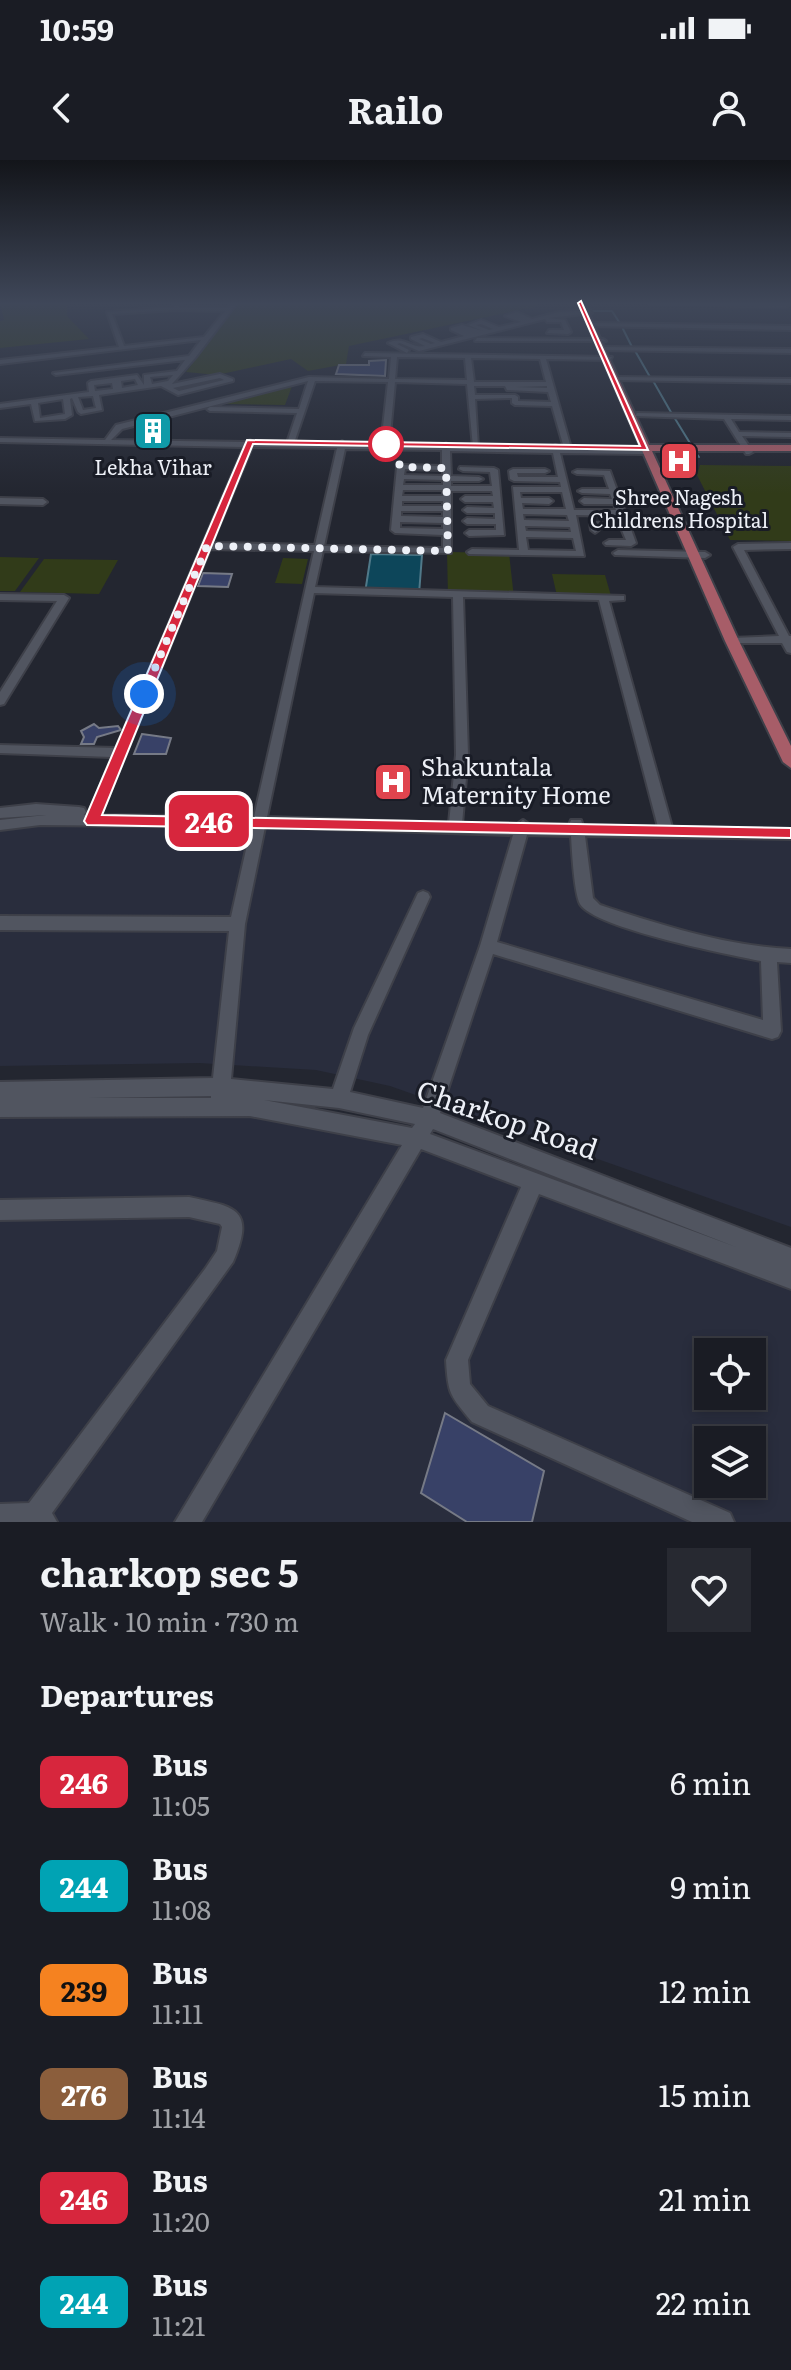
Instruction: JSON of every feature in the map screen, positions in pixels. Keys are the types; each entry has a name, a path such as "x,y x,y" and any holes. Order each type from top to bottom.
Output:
{"main road":[{"path":"612,367 738,641 791,736"},
{"path":"617,376 651,450"},
{"path":"651,450 791,450"},
{"path":"760,683 791,762"}],"street":[{"path":"34,402 37,420 69,415 67,397 55,367"},
{"path":"56,373 111,367"},
{"path":"165,386 185,367"},
{"path":"386,445 394,367"},
{"path":"469,367 476,445"},
{"path":"545,367 568,448"},
{"path":"617,376 636,370 642,377"},
{"path":"147,387 146,376 181,372"},
{"path":"92,394 91,383 115,381 118,391 116,380 137,377 147,387 220,376 231,380 181,392 165,386"},
{"path":"617,376 791,381"},
{"path":"108,439 119,427 309,379"},
{"path":"291,444 312,379 393,381 510,397"},
{"path":"67,397 81,412 100,409 87,384 77,385"},
{"path":"472,391 510,397 553,394"},
{"path":"472,391 492,393"},
{"path":"0,406 92,394"},
{"path":"553,394 531,394 553,394"},
{"path":"102,409 119,427"},
{"path":"191,409 301,411"},
{"path":"637,415 791,418"},
{"path":"726,417 747,450"},
{"path":"737,434 791,435"},
{"path":"0,439 651,450"},
{"path":"0,439 250,443"},
{"path":"94,817 250,443"},
{"path":"220,1097 237,924 342,444"},
{"path":"446,446 556,448"},
{"path":"207,546 448,551 446,446"},
{"path":"472,552 580,547 556,448"},
{"path":"447,489 401,467 395,530 447,532"},
{"path":"463,469 494,470 501,533 469,533"},
{"path":"545,471 513,471 514,479 565,485"},
{"path":"578,476 607,473 631,544 609,543"},
{"path":"399,482 447,489 496,490"},
{"path":"524,550 516,489 565,485"},
{"path":"398,503 447,489"},
{"path":"465,499 496,490"},
{"path":"583,496 613,492"},
{"path":"517,500 549,501"},
{"path":"0,501 43,502"},
{"path":"498,511 467,516 500,522"},
{"path":"519,511 620,513"},
{"path":"396,519 447,520"},
{"path":"521,523 573,524"},
{"path":"624,525 596,524 595,533 629,537"},
{"path":"522,534 577,535"},
{"path":"447,544 502,545"},
{"path":"738,641 789,642 738,547 791,546"},
{"path":"618,553 700,555"},
{"path":"309,594 620,598"},
{"path":"456,824 462,755 458,594"},
{"path":"0,597 64,598 0,701"},
{"path":"603,598 666,828"},
{"path":"0,749 120,753"},
{"path":"0,813 36,809 94,817"},
{"path":"0,825 12,821 94,817 261,817 577,827 791,826"},
{"path":"188,1522 419,1139 488,946 524,826"},
{"path":"577,827 586,900 595,910 690,940 769,955 791,956"},
{"path":"666,828 791,834"},
{"path":"339,1099 360,1034 423,897"},
{"path":"0,923 237,924"},
{"path":"488,946 772,1031 769,955"},
{"name":"Charkop Road","path":"0,1091 339,1099 429,1118 791,1258"},
{"name":"Charkop Road","path":"0,1108 220,1097 326,1119 419,1139 791,1278"},
{"path":"534,1181 457,1360 459,1388 480,1414 721,1522"},
{"path":"0,1210 189,1207 226,1215 233,1225 226,1255 39,1519 0,1517"}],"shaded area":[{"path":"0,825 791,838 791,1227 390,1086 316,1070 199,1063 0,1066"},
{"path":"203,1111 322,1126 469,1163 791,1288 791,1522 0,1522 0,1117"}],"green space":[{"path":"190,367 256,367 217,375 186,372"},
{"path":"302,367 332,367 308,371"},
{"path":"292,386 285,405 222,404 224,402"},
{"path":"700,465 791,466 791,541 730,540 697,475"},
{"path":"447,552 509,553 514,598 448,596"},
{"path":"0,557 39,558 15,591 0,591"},
{"path":"283,558 308,559 302,584 275,583"},
{"path":"44,559 118,560 99,594 20,592"},
{"path":"552,574 605,575 611,596 557,596"}],"water":[{"path":"371,554 422,555 419,594 365,593"}],"building":[{"path":"338,367 386,367 385,376 336,374"},
{"path":"203,573 232,574 228,587 198,586"},
{"path":"94,724 99,728 118,726 121,730 97,737 94,744 81,744 84,737 81,731"},
{"path":"142,734 171,738 166,754 134,754"},
{"path":"445,1413 544,1471 532,1522 467,1522 421,1493"}],"waterway":[{"path":"644,367 650,377"},
{"path":"652,379 672,414"},
{"path":"674,417 693,448"},
{"path":"696,453 699,457"}],"bus line":[{"name":"246","path":"610,367 645,448 250,442 92,821 791,834"}],"place":[{"name":"Lekha Vihar","path":"153,431"},
{"name":"Shree Nagesh Childrens Hospital","path":"679,461"},
{"name":"Shakuntala Maternity Home","path":"393,782"}],"route":[{"path":"144,694 207,546 448,551 446,468 401,467 386,444"}]}
